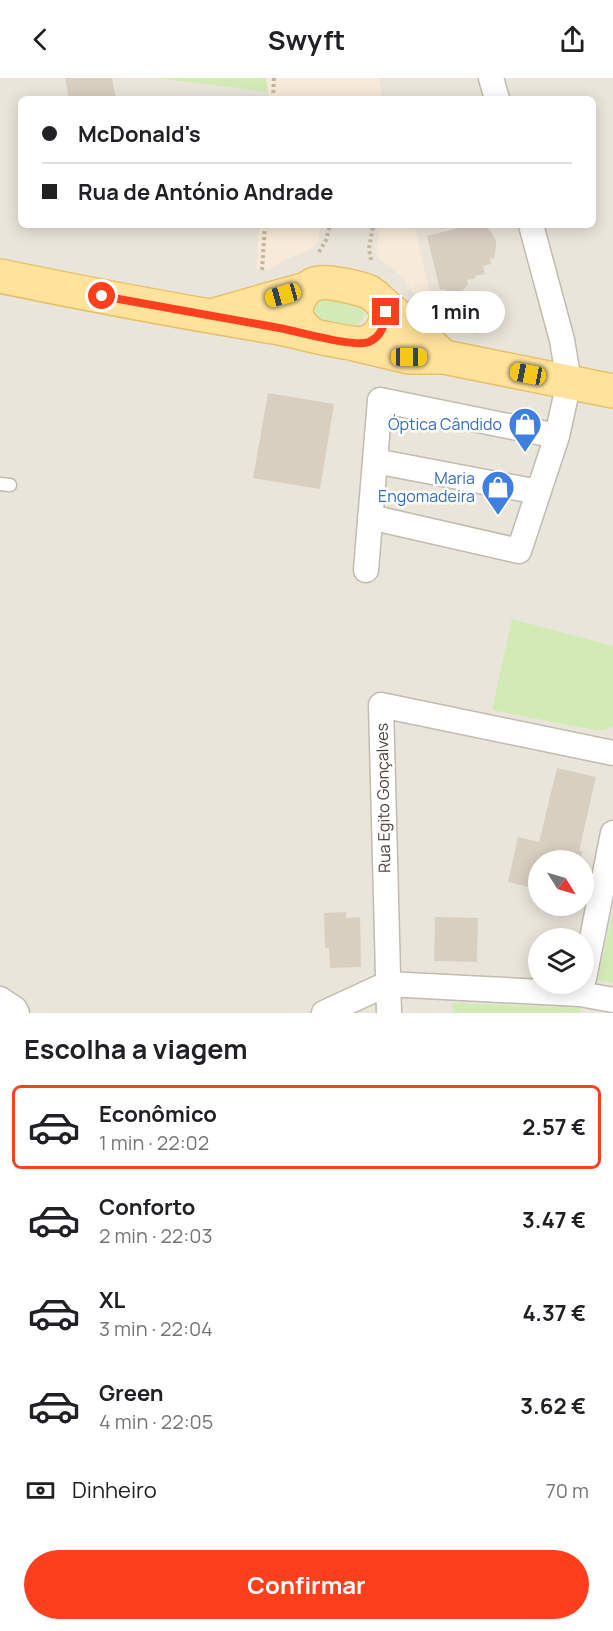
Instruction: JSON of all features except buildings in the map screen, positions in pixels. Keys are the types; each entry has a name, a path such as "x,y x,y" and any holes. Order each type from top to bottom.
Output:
{"main road":[{"path":"0,276 311,334 409,357 444,357 613,392"},
{"path":"209,316 306,289 317,283 330,283 367,291 444,357"},
{"path":"306,289 300,296 296,308 297,318 311,334"},
{"path":"354,344 368,342 379,335 385,324 386,312 379,300"}],"street":[{"path":"492,78 496,96"},
{"path":"370,517 519,551 557,436 569,382 562,340 532,228"},
{"path":"366,570 380,400 557,436"},
{"path":"375,461 538,492"},
{"name":"Rua Egito Gonçalves","path":"387,984 381,705 613,753"},
{"path":"594,928 613,833"},
{"path":"387,984 388,1013"},
{"path":"324,1013 387,984 528,985"},
{"path":"594,991 613,1000"},
{"path":"0,999 15,1009 17,1013"}],"path":[{"path":"273,96 274,78"},
{"path":"262,275 265,228"},
{"path":"313,257 323,248 329,228"}],"shaded area":[{"path":"0,78 613,78 613,1013 0,1013"},
{"path":"154,78 379,78 382,96 268,96 268,92"},
{"path":"259,228 320,228 318,241 308,251 285,259 271,269 256,269"},
{"path":"380,228 415,228 437,322 417,301 407,282 380,260 376,249"}],"green space":[{"path":"154,78 266,78 268,92 165,79"},
{"path":"319,297 361,304 364,311 362,320 359,323 348,325 319,318 312,312 314,299"},
{"path":"512,619 613,646 613,726 604,730 594,730 492,710"},
{"path":"613,910 613,983 598,980"},
{"path":"452,1003 580,1008 580,1013 453,1013"}],"place":[{"name":"Óptica Cândido","path":"525,453"},
{"name":"Maria Engomadeira","path":"498,516"}],"route":[{"path":"102,296 275,327 354,344 368,342 379,335 385,324 386,312"}]}
